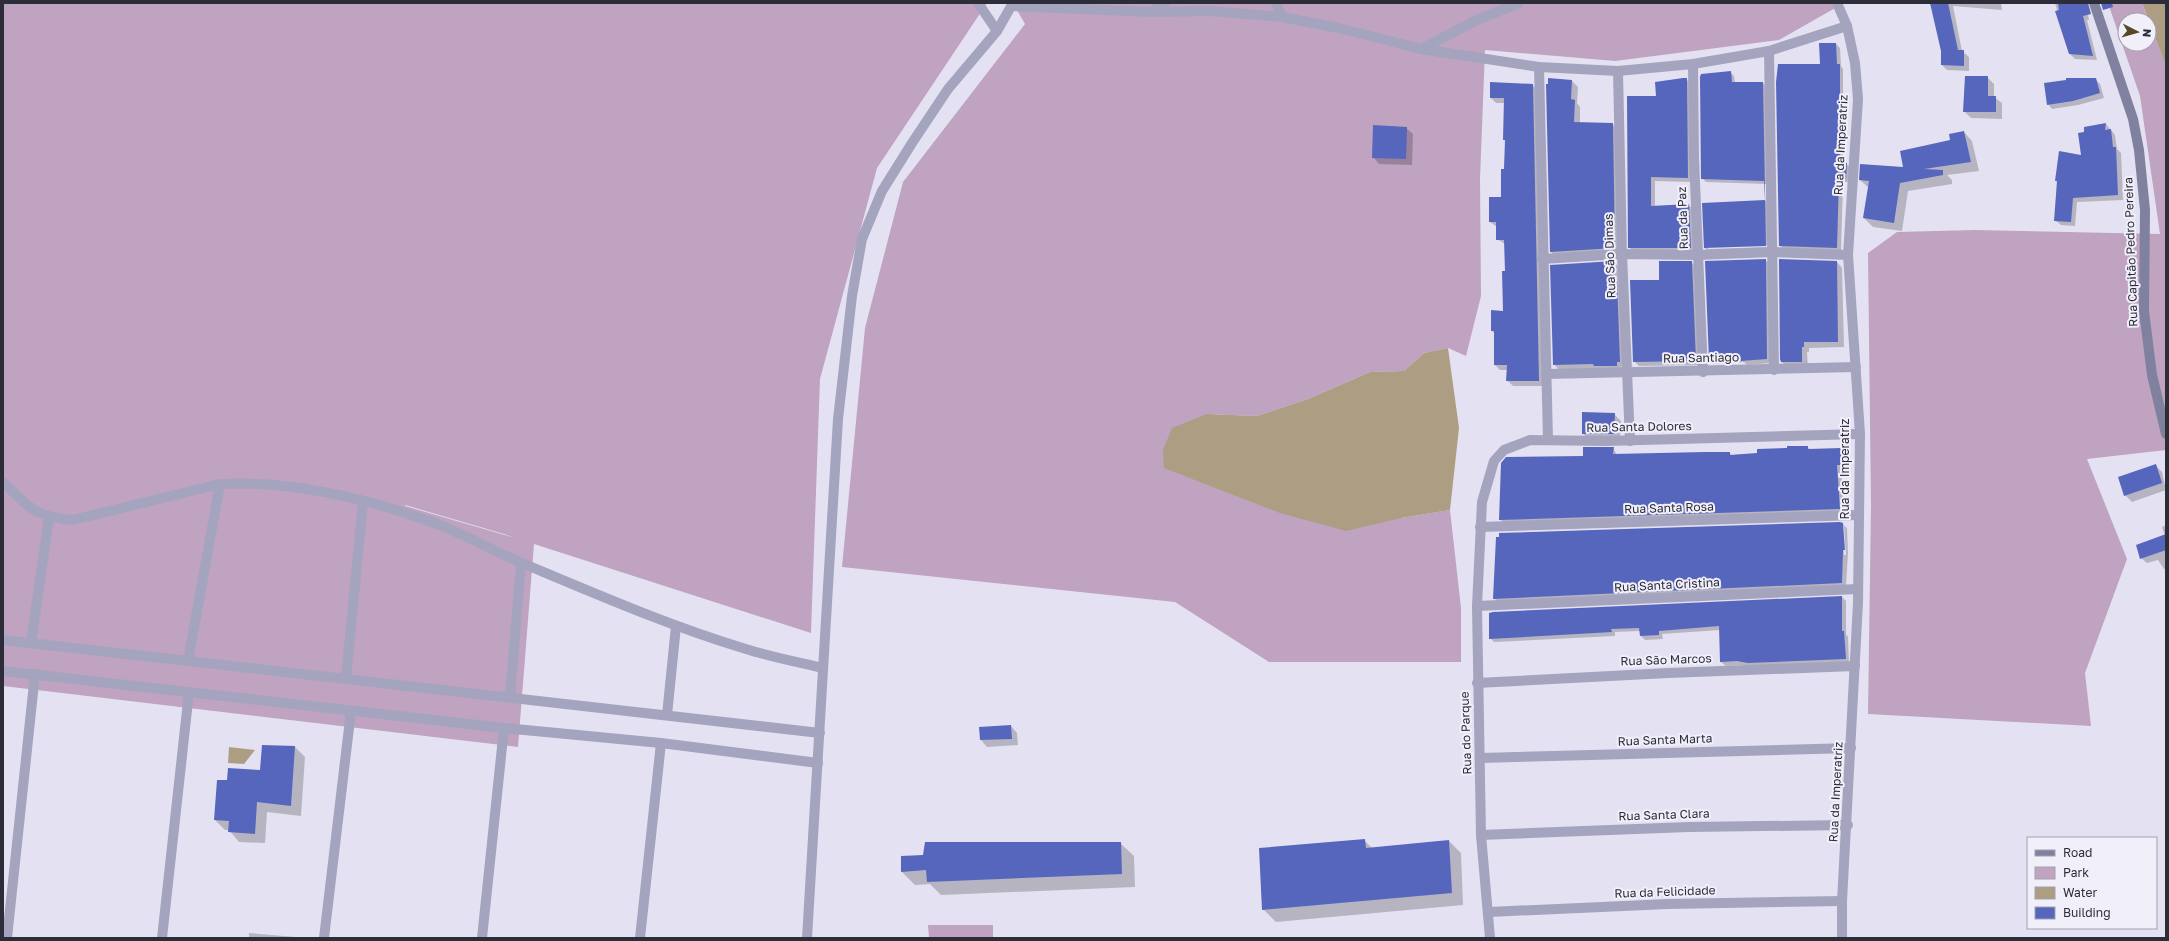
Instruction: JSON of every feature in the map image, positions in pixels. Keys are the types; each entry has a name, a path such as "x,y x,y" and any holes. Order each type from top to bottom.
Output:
{"street":[{"path":"978,3 997,31"},
{"path":"1151,12 1165,3"},
{"path":"1276,3 1282,17"},
{"path":"1421,49 1479,18 1519,3"},
{"name":"Rua da Imperatriz","path":"1837,3 1847,26 1855,62 1858,98 1848,255 1860,434 1858,588 1852,748 1842,901 1842,938"},
{"name":"Rua Capitão Pedro Pereira","path":"2094,3 2133,119 2139,150 2145,210 2144,311 2152,375 2166,434"},
{"path":"807,938 838,419 852,296 862,239 882,191 912,143 948,89 997,31 1013,4 1151,12 1211,11 1282,17 1339,28 1421,49 1539,66 1618,71 1693,64 1769,51 1847,26"},
{"path":"1769,51 1774,370"},
{"name":"Rua da Paz","path":"1693,64 1697,255 1703,372"},
{"path":"1539,66 1542,259 1548,440"},
{"name":"Rua São Dimas","path":"1618,71 1622,254 1630,440"},
{"path":"1542,259 1622,254 1697,255 1773,252 1848,255"},
{"name":"Rua Santiago","path":"1546,374 1628,371 1703,372 1856,367"},
{"name":"Rua Santa Dolores","path":"1480,527 1482,502 1494,461 1504,450 1530,440 1630,440 1860,434"},
{"path":"3,482 30,508 49,518 73,520 220,484 244,483 286,485 363,502 430,521 521,563 676,626 746,649 824,668"},
{"path":"188,661 220,484"},
{"path":"346,678 363,502"},
{"name":"Rua Santa Rosa","path":"1480,527 1859,514"},
{"path":"31,643 49,518"},
{"name":"Rua do Parque","path":"1480,527 1477,606 1477,682 1481,834 1489,912 1490,938"},
{"path":"510,696 521,563"},
{"name":"Rua Santa Cristina","path":"1477,606 1858,588"},
{"path":"667,715 676,626"},
{"path":"3,640 510,696 820,733"},
{"name":"Rua São Marcos","path":"1477,682 1855,666"},
{"path":"3,671 504,728 661,744 818,763"},
{"path":"6,938 35,674"},
{"path":"162,938 189,692"},
{"path":"324,938 351,711"},
{"path":"482,938 504,728"},
{"path":"640,938 661,744"},
{"name":"Rua Santa Marta","path":"1480,758 1852,748"},
{"name":"Rua Santa Clara","path":"1481,834 1848,825"},
{"name":"Rua da Felicidade","path":"1489,912 1668,904 1842,901"}],"green space":[{"path":"3,3 987,3 877,168 820,379 811,633 534,544 518,747 3,686","holes":["405,505 504,534 515,538"]},
{"path":"1013,3 1844,3 1779,40 1615,61 1485,50 1480,179 1481,296 1466,356 1448,348 1424,353 1404,371 1370,372 1308,399 1257,416 1207,414 1401,518 1450,510 1461,608 1461,662 1269,662 1175,602 842,567 865,328 903,182 1025,24"},
{"path":"2108,3 2142,3 2145,12 2117,12 2117,29"},
{"path":"2157,42 2166,66 2166,450 2087,459 2127,559 2085,673 2091,726 1868,714 1871,505 1868,253 1897,232 1975,230 2160,234 2140,96 2125,52 2157,52"},
{"path":"928,925 993,925 993,938 929,938"}],"water":[{"path":"2142,3 2166,3 2166,66 2157,42 2157,12 2145,12"},
{"path":"1448,348 1459,428 1450,510 1401,518 1346,531 1280,513 1164,468 1163,450 1172,428 1207,414 1257,416 1308,399 1370,372 1404,371 1424,353"},
{"path":"229,747 255,750 244,764 228,763"}],"building":[{"path":"1930,3 1948,3 1958,50 1964,50 1964,66 1941,65 1941,51"},
{"path":"2058,3 2088,3 2091,14 2083,16 2093,56 2069,54 2055,11 2059,10"},
{"path":"2101,3 2112,3 2113,7 2103,10"},
{"path":"1819,43 1836,43 1837,64 1840,64 1840,162 1847,163 1846,179 1839,179 1837,248 1779,246 1776,82 1778,64 1820,64"},
{"path":"1731,71 1732,82 1763,82 1766,246 1704,248 1702,203 1765,200 1764,181 1701,179 1700,77 1701,74"},
{"path":"1965,76 1988,76 1988,96 1996,96 1996,112 1963,112"},
{"path":"1548,78 1572,80 1571,99 1575,100 1574,122 1613,123 1615,248 1550,252 1546,84 1548,84"},
{"path":"1687,78 1688,178 1651,177 1651,206 1689,204 1691,248 1628,248 1627,96 1656,96 1655,82"},
{"path":"2066,78 2096,78 2100,93 2073,101 2047,105 2044,83 2066,80"},
{"path":"1490,82 1533,84 1539,381 1506,381 1507,365 1494,365 1494,331 1491,331 1491,310 1503,311 1502,271 1505,271 1504,240 1496,240 1496,222 1489,222 1489,197 1501,197 1501,169 1504,169 1505,140 1503,140 1504,98 1490,98"},
{"path":"2106,123 2105,130 2111,129 2113,147 2116,147 2118,195 2073,198 2071,222 2054,221 2057,181 2055,181 2059,151 2081,155 2078,133 2084,132 2084,127"},
{"path":"1373,125 1407,127 1406,159 1372,158"},
{"path":"1964,131 1971,162 1924,169 1943,170 1943,175 1900,183 1894,223 1863,218 1869,181 1859,180 1860,164 1903,167 1900,151 1950,140 1949,134"},
{"path":"1766,259 1767,359 1741,361 1741,358 1709,360 1705,261"},
{"path":"1779,259 1837,261 1838,342 1804,342 1804,347 1802,347 1802,362 1781,362 1780,359"},
{"path":"1614,261 1613,280 1617,280 1620,362 1617,362 1617,366 1594,366 1593,364 1553,365 1550,265"},
{"path":"1659,261 1692,261 1696,361 1633,362 1630,280 1659,280"},
{"path":"1582,412 1615,413 1614,434 1582,434"},
{"path":"1787,446 1808,446 1808,449 1841,448 1842,465 1837,465 1840,509 1499,520 1501,463 1506,457 1583,456 1583,447 1614,447 1613,454 1730,452 1730,455 1757,453 1757,449 1787,448"},
{"path":"2156,464 2162,483 2124,496 2118,477"},
{"path":"1843,523 1845,550 1843,550 1842,583 1493,599 1496,537 1499,537 1499,533"},
{"path":"2166,534 2166,550 2140,559 2136,545"},
{"path":"1842,596 1842,631 1844,631 1846,659 1748,663 1737,661 1720,662 1719,626 1659,631 1659,635 1640,636 1639,628 1611,629 1612,632 1489,639 1489,613 1493,612"},
{"path":"1011,725 1012,739 980,740 979,727"},
{"path":"262,745 295,746 291,806 257,802 255,834 228,832 229,821 214,820 217,780 227,780 228,768 260,770"},
{"path":"1365,839 1366,848 1449,840 1452,893 1262,910 1259,848"},
{"path":"925,842 1121,842 1122,874 927,882 926,870 901,872 901,856 923,855"}]}
